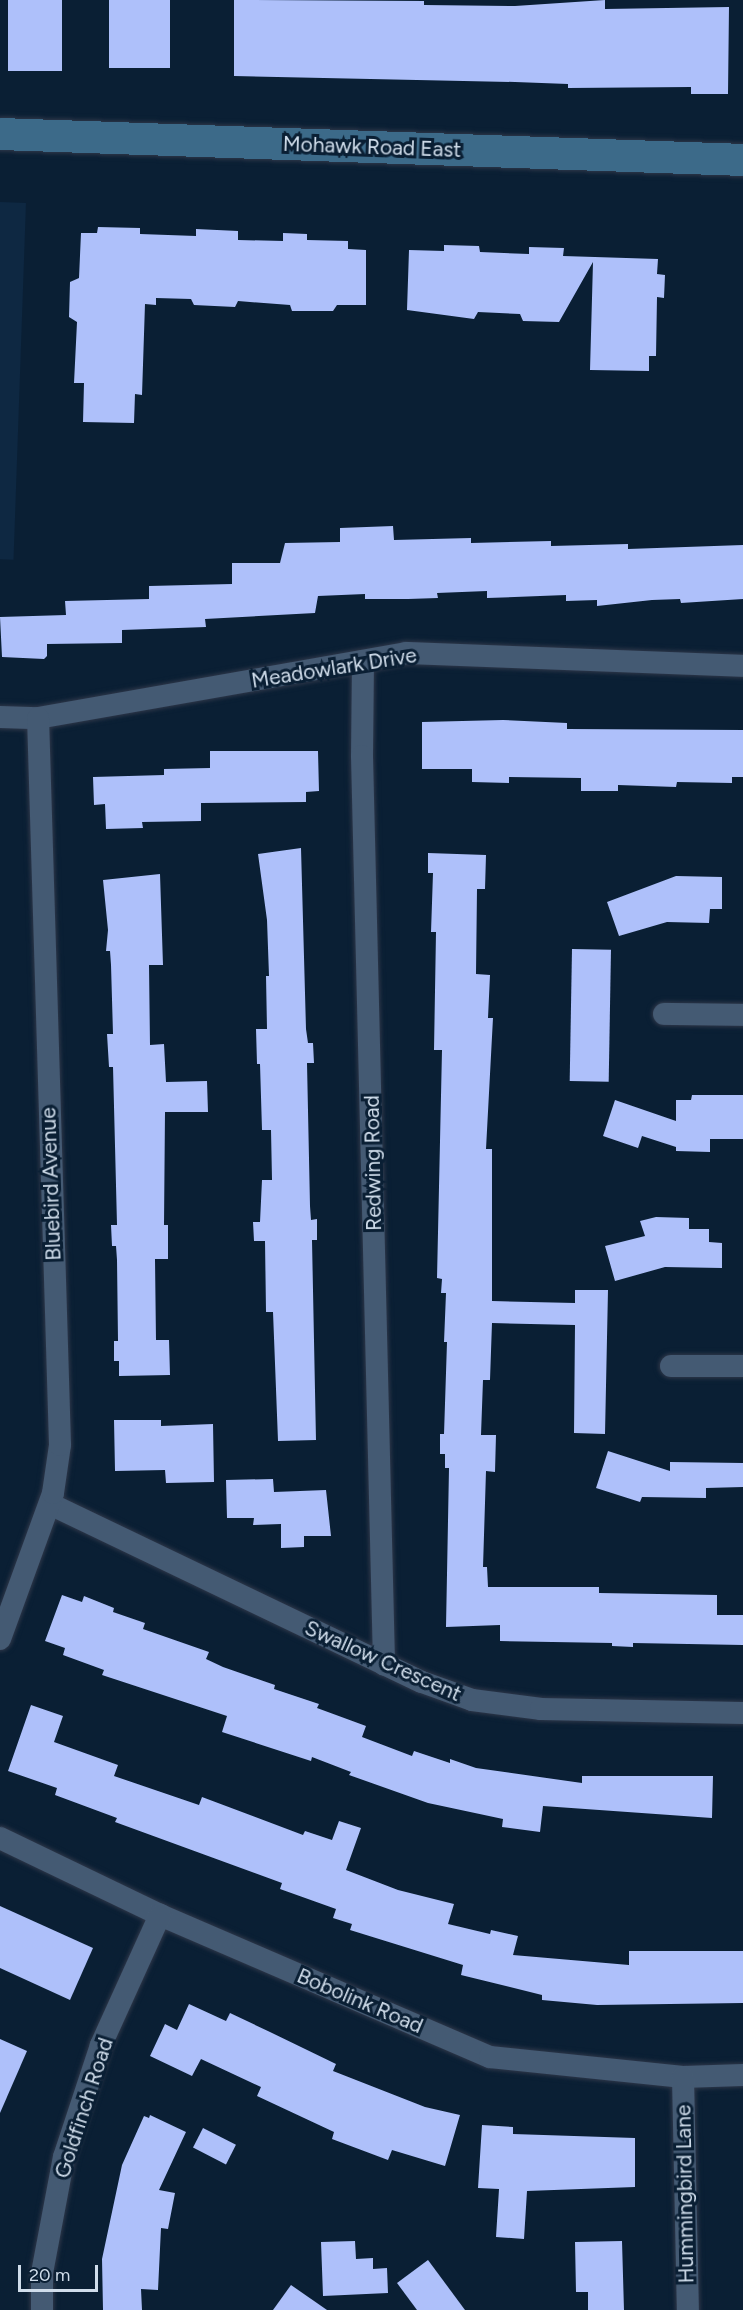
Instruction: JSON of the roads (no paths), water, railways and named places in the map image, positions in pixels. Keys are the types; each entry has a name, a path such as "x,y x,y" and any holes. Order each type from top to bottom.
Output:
{"main road":[{"name":"Mohawk Road East","path":"0,134 743,160"}],"street":[{"name":"Meadowlark Drive","path":"0,717 38,718 406,652 743,666"},
{"name":"Redwing Road","path":"363,661 384,1665"},
{"name":"Bluebird Avenue","path":"0,1639 50,1504 60,1458 38,718"},
{"path":"664,1014 743,1015"},
{"path":"671,1366 743,1366"},
{"name":"Swallow Crescent","path":"50,1504 384,1665 472,1700 507,1707 743,1713"},
{"name":"Bobolink Road","path":"0,1838 160,1915 490,2057 682,2077 743,2075"},
{"name":"Goldfinch Road","path":"42,2310 42,2273 64,2157 101,2045 160,1915"},
{"name":"Hummingbird Lane","path":"682,2077 688,2310"}]}
